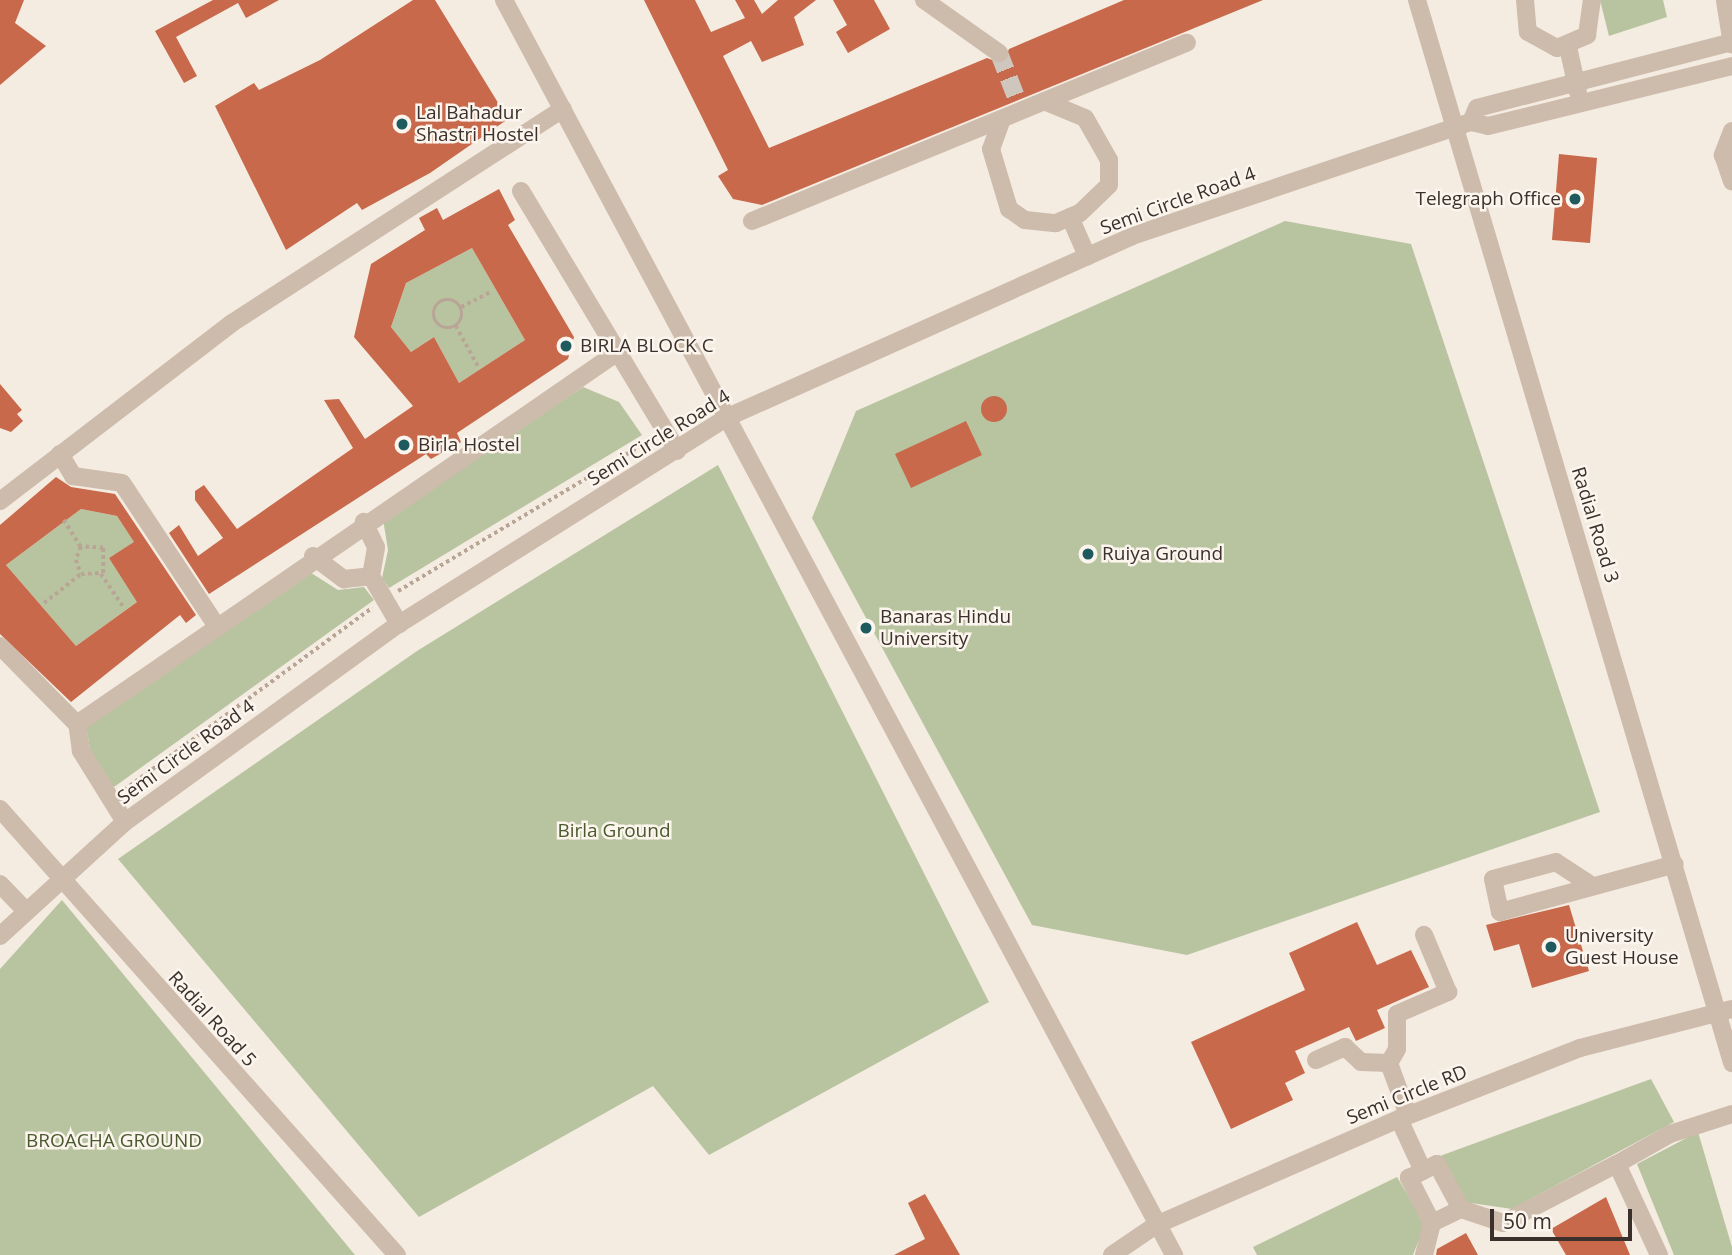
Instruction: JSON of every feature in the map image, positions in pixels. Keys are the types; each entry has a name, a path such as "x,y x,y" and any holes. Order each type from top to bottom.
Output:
{"street":[{"path":"504,0 1174,1255"},
{"path":"924,0 999,53"},
{"name":"Radial Road 3","path":"1417,0 1451,130 1675,864 1725,1012 1732,1063"},
{"path":"1525,0 1528,32 1546,46 1568,47 1592,26 1592,0"},
{"path":"1707,0 1727,1 1732,43"},
{"path":"752,221 1002,119 1019,107 1044,101 1187,43"},
{"name":"Semi Circle Road 4","path":"1471,122 1476,108 1574,80 1732,43"},
{"path":"1568,47 1580,101"},
{"name":"Semi Circle Road 4","path":"0,936 24,909 125,822 399,624 728,417 1087,256 1471,122 1488,126 1580,101 1732,66"},
{"path":"1002,119 991,149 1009,209 1026,220 1070,217 1097,202 1109,185 1109,160 1085,118 1044,101"},
{"path":"0,501 232,323 563,109"},
{"path":"1732,131 1723,155 1732,181"},
{"path":"521,191 615,354 677,451"},
{"path":"1070,217 1087,256"},
{"path":"77,724 313,556 615,354"},
{"path":"60,454 73,476 122,483 216,625"},
{"path":"364,522 376,547 371,576 399,624"},
{"path":"313,556 344,579 371,576"},
{"path":"0,646 77,724 81,751 125,822"},
{"name":"Radial Road 5","path":"0,809 59,881 397,1255"},
{"path":"1588,883 1556,862 1493,880 1500,912 1588,883 1675,864"},
{"path":"0,884 24,909"},
{"path":"1423,1171 1403,1117 1388,1063 1397,1049 1397,1014 1448,992 1424,935"},
{"name":"Semi Circle RD","path":"1112,1255 1156,1225 1403,1117 1580,1048 1725,1012"},
{"path":"1316,1060 1345,1047 1361,1062 1388,1063"},
{"path":"1424,1255 1432,1223 1409,1178 1437,1164 1461,1209 1503,1223 1680,1129 1732,1114"},
{"path":"1617,1164 1659,1255"},
{"path":"1432,1223 1461,1209"}],"path":[{"path":"478,366 456,326 461,307 490,292"},
{"path":"456,326 437,324 435,305 444,299 461,307"},
{"path":"64,520 81,547"},
{"path":"81,547 103,548 101,573 125,609"},
{"path":"81,547 76,560 81,575"},
{"path":"44,603 81,575 101,573"}],"green space":[{"path":"1600,0 1663,0 1667,17 1609,36"},
{"path":"1285,221 1411,244 1600,812 1187,955 1032,925 812,518 856,411"},
{"path":"472,248 525,340 459,383 434,337 411,352 391,327 406,283"},
{"path":"583,387 619,402 642,435 389,588 382,578 388,550 383,519"},
{"name":"Birla Ground","path":"718,465 989,1002 709,1155 653,1086 419,1217 118,859 417,651"},
{"path":"81,509 117,516 161,582 122,550 109,558 141,599 76,646 6,565"},
{"path":"308,571 338,590 364,587 374,600 114,787 93,768 86,725"},
{"name":"BROACHA GROUND","path":"62,900 355,1255 0,1255 0,969"},
{"path":"1651,1079 1674,1122 1512,1209 1464,1202 1440,1156"},
{"path":"1698,1132 1732,1247 1732,1255 1674,1255 1637,1164"},
{"path":"1397,1177 1425,1224 1413,1255 1257,1255 1253,1247"}],"building":[{"path":"0,0 24,0 15,23 46,46 0,85"},
{"path":"213,0 279,0 246,18 238,3 176,37 197,76 184,83 155,31"},
{"name":"Lal Bahadur Shastri Hostel","path":"413,0 435,0 508,119 430,173 362,210 357,203 286,250 215,106 254,83 259,90 320,60"},
{"path":"644,0 695,0 711,32 745,18 735,0 754,0 762,14 778,0 816,0 794,17 804,45 762,62 751,41 723,56 769,148 987,58 1003,64 1009,49 1124,0 1263,0 762,205 733,199 718,176 728,170"},
{"path":"833,0 874,0 890,29 848,53 836,32 847,25"},
{"name":"Telegraph Office","path":"1559,154 1597,158 1590,243 1552,240"},
{"name":"Birla Hostel","path":"499,189 515,220 508,225 574,337 568,359 457,433 461,442 431,459 426,454 209,594 169,533 179,525 198,556 223,538 195,500 195,491 204,485 237,529 353,448 324,400 339,399 365,439 413,406 354,337 371,264 425,230 419,218 437,208 443,220","holes":["472,248 525,340 459,383 434,337 411,352 391,327 406,283"]},
{"path":"0,384 22,410 17,414 23,421 11,432 0,428"},
{"path":"994,396 1003,400 1007,409 1003,418 994,422 985,418 981,409 985,400"},
{"path":"966,421 982,455 911,488 895,454"},
{"path":"56,477 71,487 115,494 196,615 186,623 180,615 71,702 0,634 0,525","holes":["81,509 117,516 134,542 109,558 137,602 76,646 6,565"]},
{"name":"University Guest House","path":"1569,905 1589,971 1532,988 1519,944 1494,951 1486,925"},
{"path":"1357,922 1377,965 1411,950 1429,987 1377,1010 1385,1028 1356,1041 1349,1027 1295,1051 1305,1073 1285,1083 1293,1100 1231,1129 1191,1042 1305,990 1289,953"},
{"path":"925,1194 960,1255 894,1255 925,1239 908,1203"},
{"path":"1606,1197 1630,1255 1566,1255 1551,1229"},
{"path":"1466,1233 1478,1255 1436,1255 1437,1249"}],"tunnel":[{"path":"999,53 1018,102"}],"place":[{"name":"Lal Bahadur Shastri Hostel","path":"402,124"},
{"name":"Telegraph Office","path":"1575,199"},
{"name":"BIRLA BLOCK C","path":"566,346"},
{"name":"Birla Hostel","path":"404,445"},
{"name":"Ruiya Ground","path":"1088,554"},
{"name":"Banaras Hindu University","path":"866,628"},
{"name":"University Guest House","path":"1551,947"}]}
